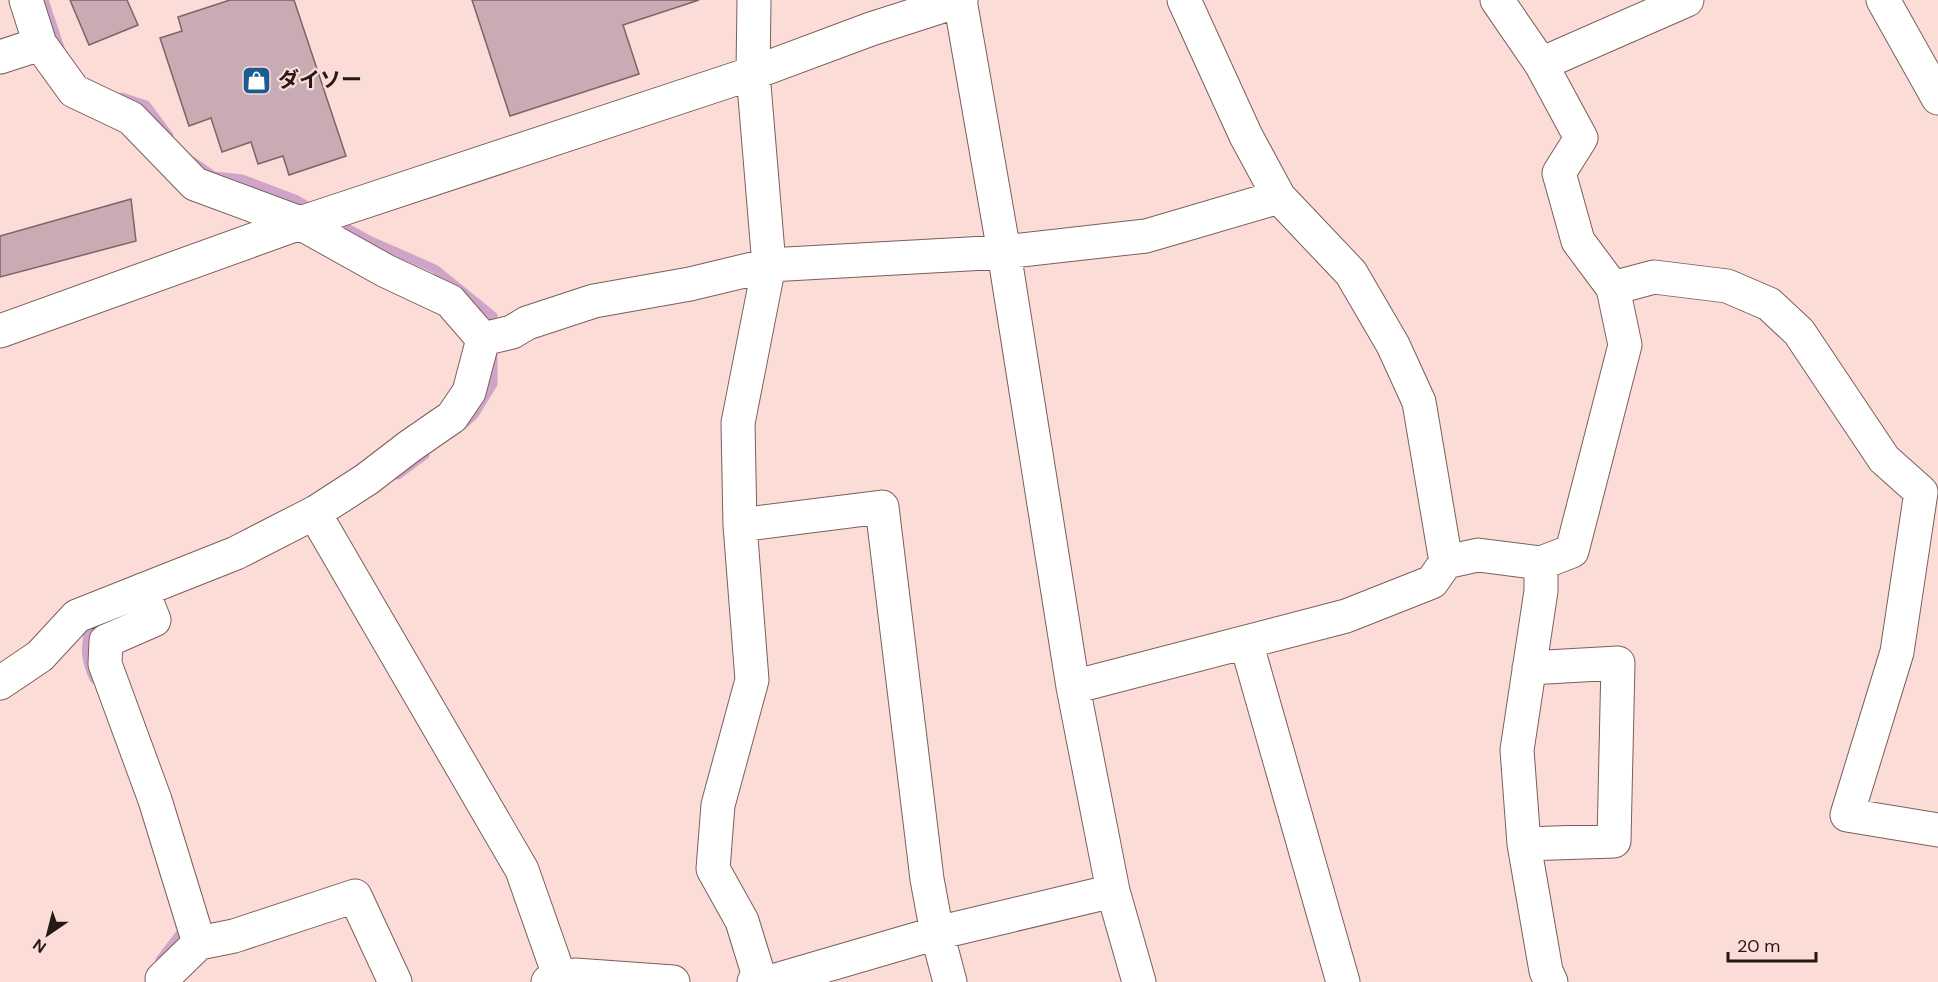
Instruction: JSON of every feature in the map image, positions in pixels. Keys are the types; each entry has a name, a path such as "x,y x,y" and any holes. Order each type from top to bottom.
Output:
{"street":[{"path":"26,0 40,44 74,91 131,118 195,184 301,222 386,271 450,301 498,336"},
{"path":"754,0 753,73 769,265 738,423 740,525 752,680 718,805 713,869 742,921 758,973 754,982"},
{"path":"0,331 301,222 753,73 871,29 960,0 1004,252 1073,687 1113,891 1139,982"},
{"path":"1184,0 1246,136 1279,197 1351,273 1402,364 1419,402 1446,562"},
{"path":"1073,687 1346,616 1432,582 1446,562 1478,555 1541,563 1572,551 1624,345 1612,288 1578,241 1559,173 1581,138 1541,64 1497,0"},
{"path":"1541,64 1687,0"},
{"path":"1883,0 1938,98"},
{"path":"0,57 40,44"},
{"path":"199,944 155,800 105,664 106,641 164,583 236,553 322,525 367,479 452,417 469,392 498,336 527,323 594,301 690,284 769,265 1004,252 1146,236 1279,197"},
{"path":"1612,288 1654,277 1727,286 1769,304 1798,332 1884,459 1929,495 1897,652 1847,815 1938,830"},
{"path":"740,525 882,507 927,879 937,933 950,982"},
{"path":"322,525 522,870 554,980 575,975 673,982"},
{"path":"1541,563 1541,591 1517,750 1524,844 1546,971 1551,982"},
{"path":"0,683 40,656 77,616 146,600"},
{"path":"1246,642 1343,982"},
{"path":"1524,844 1614,841 1618,663 1529,668"},
{"path":"769,982 937,933 1113,891"},
{"path":"164,982 162,979 199,944 234,936 355,896 396,982"}],"building":[{"path":"70,0 127,0 138,25 89,45"},
{"path":"230,0 294,0 346,156 289,175 283,156 258,164 251,142 222,152 211,118 189,126 160,38 182,31 178,17"},
{"path":"472,0 699,0 623,25 639,74 510,116"},
{"path":"131,199 136,241 0,277 0,236"}],"waterway":[{"path":"44,0 60,48"},
{"path":"122,97 146,105 169,136"},
{"path":"192,161 214,176 242,179 295,199 314,210"},
{"path":"334,221 369,240 435,269 493,316 493,332"},
{"path":"462,426 474,415 493,384 493,355"},
{"path":"398,475 425,455"},
{"path":"94,679 87,660 87,642 89,628 99,624"},
{"path":"160,960 183,930 180,926"}],"place":[{"name":"ダイソー","path":"257,80"}]}
